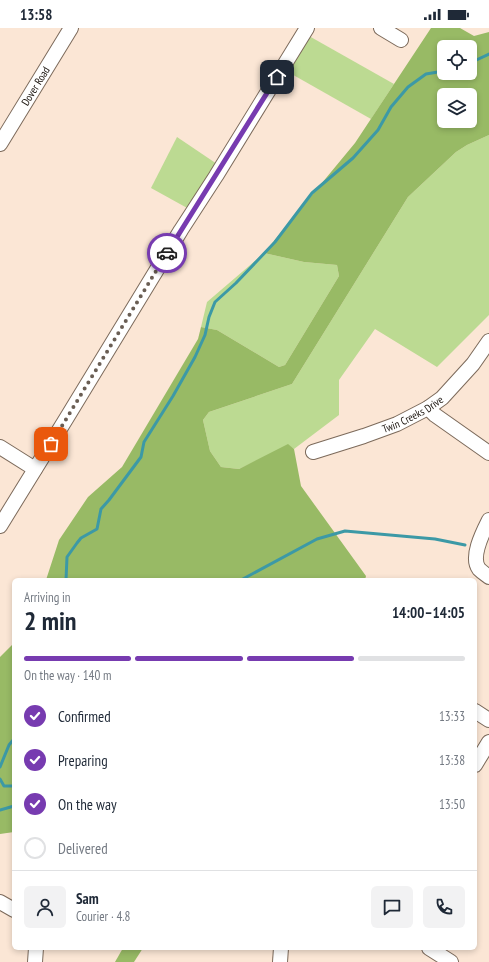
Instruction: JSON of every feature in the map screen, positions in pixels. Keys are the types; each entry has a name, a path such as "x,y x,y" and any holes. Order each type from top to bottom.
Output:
{"street":[{"name":"Dover Road","path":"0,144 71,28"},
{"path":"0,526 181,230 307,28"},
{"path":"381,28 401,40"},
{"name":"Twin Creeks Drive","path":"313,452 377,432 397,424 428,408 442,398 473,364 489,341"},
{"path":"428,408 435,415 489,453"},
{"path":"0,447 35,469"},
{"path":"489,520 476,552 475,560 478,568 489,577"},
{"path":"477,712 489,720"},
{"path":"477,762 489,742"},
{"path":"0,902 12,909"},
{"path":"35,962 36,950"},
{"path":"280,962 281,950"},
{"path":"432,950 451,962"}],"green space":[{"path":"431,28 460,28 474,36 489,32 489,135 456,152 408,197 292,384 209,412 203,420 210,451 221,467 239,469 288,444 294,449 301,486 366,576 366,578 47,578 59,540 88,497 122,467 198,339 201,327 217,330 279,367 285,365 339,276 337,265 304,262 264,253 355,143"},
{"path":"309,36 394,84 371,119 288,72"},
{"path":"489,135 489,315 437,367 375,329 339,380 339,415 294,449 288,445 239,469 221,467 210,451 203,420 209,412 292,384 408,197 456,152"},
{"path":"177,137 217,164 189,209 151,188"},
{"path":"264,253 304,262 337,265 339,276 285,365 279,367 217,330 201,327 207,302"},
{"path":"12,645 12,832 0,834 0,657"},
{"path":"122,950 142,950 134,962 115,962"}],"waterway":[{"path":"477,60 489,54"},
{"path":"66,578 67,557 81,538 97,529 101,509 141,457 144,442 173,396 195,357 205,335 209,317 215,302 236,283 275,242 312,193 353,158 378,130 391,107 408,87 426,74 437,72"},
{"path":"245,578 317,539 345,531 435,539 465,545"},
{"path":"0,767 12,741"},
{"path":"0,779 4,786 12,786"},
{"path":"0,810 12,807"}],"way so far":[{"path":"51,444 167,253"}],"route":[{"path":"167,253 277,77"}]}
